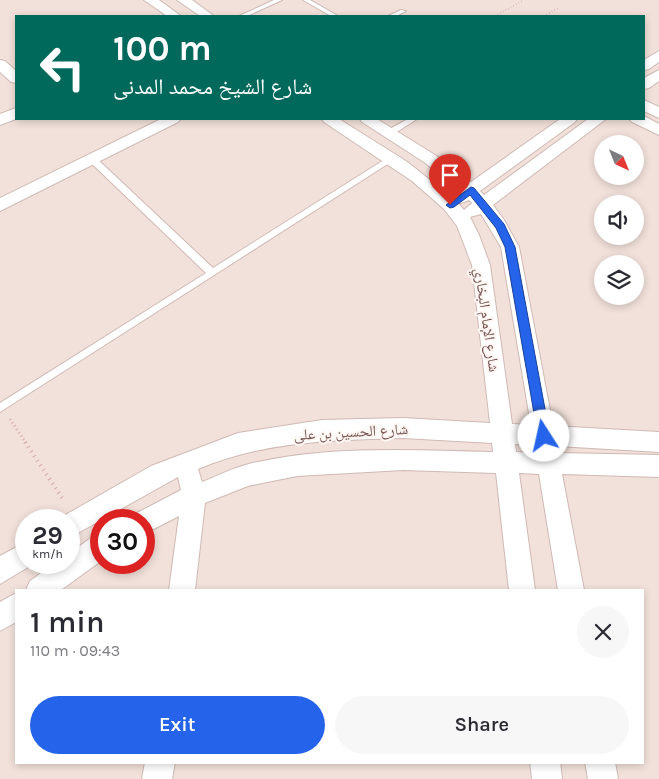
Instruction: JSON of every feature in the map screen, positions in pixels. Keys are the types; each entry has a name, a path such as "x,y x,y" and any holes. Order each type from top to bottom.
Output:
{"street":[{"path":"150,0 173,15"},
{"path":"183,0 203,15"},
{"path":"645,65 659,55"},
{"path":"0,64 15,78"},
{"path":"645,84 659,74"},
{"path":"645,106 659,113"},
{"path":"0,120 15,113"},
{"path":"0,205 171,120"},
{"name":"شارع الإمام البخاري","path":"330,120 434,191 456,212 474,241 481,265 522,589"},
{"path":"369,120 439,164 477,197 500,226 510,247 571,589"},
{"path":"477,197 569,120"},
{"path":"456,212 596,120"},
{"path":"638,120 659,130"},
{"name":"شارع الحسين بن على","path":"110,509 183,463 238,443 322,430 403,428 659,442"},
{"name":"شارع الحسين بن على","path":"155,516 194,496 246,476 297,465 403,460 659,466"},
{"path":"182,589 194,496 189,475 183,463"},
{"path":"40,589 90,554"},
{"path":"0,571 15,561"},
{"path":"0,618 15,607"},
{"path":"157,779 160,764"},
{"path":"544,764 547,779"},
{"path":"600,764 603,779"}],"lane":[{"path":"244,15 279,0"},
{"path":"306,0 333,15"},
{"path":"393,15 403,11"},
{"path":"389,133 411,120"},
{"path":"92,159 212,273"},
{"path":"1,408 390,160"}],"path":[{"path":"497,15 524,0"},
{"path":"546,15 558,8"},
{"path":"1,408 64,509"}],"shaded area":[{"path":"0,0 659,0 659,779 0,779"}],"route":[{"path":"450,205 471,190 500,226 510,247 544,436"}]}
